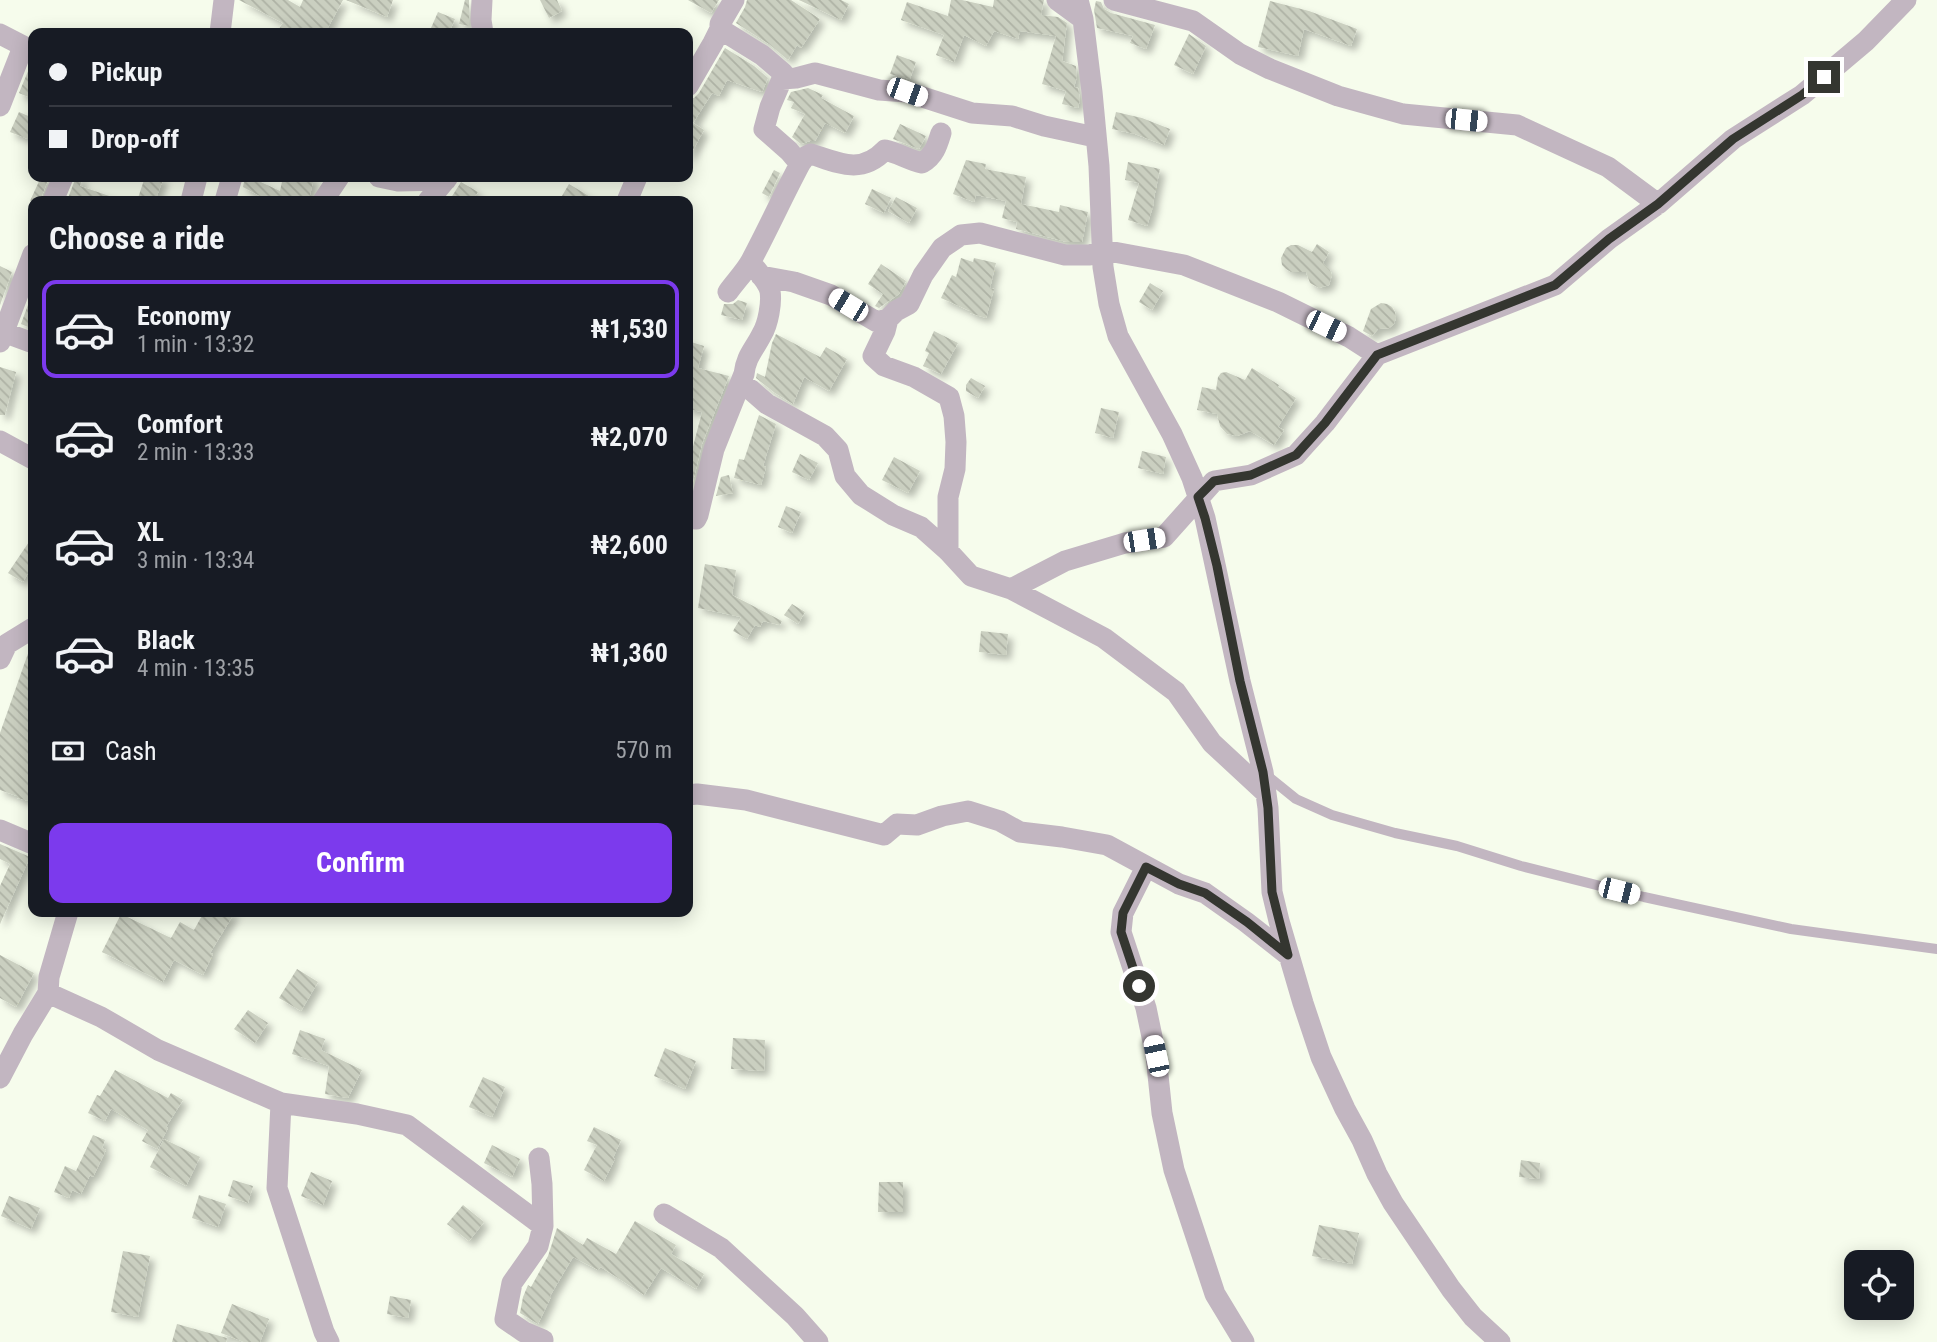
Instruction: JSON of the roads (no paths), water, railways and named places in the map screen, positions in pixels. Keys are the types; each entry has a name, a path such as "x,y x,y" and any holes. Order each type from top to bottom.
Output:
{"street":[{"path":"221,28 224,0"},
{"path":"482,0 482,28"},
{"path":"693,77 734,0"},
{"path":"1058,0 1081,10 1099,166 1103,267 1109,304 1118,336 1172,434 1198,497 1214,554 1264,783 1272,892 1288,955 1321,1057 1377,1174 1414,1236 1473,1317 1500,1342"},
{"path":"1011,589 1065,561 1125,542 1164,537 1214,481 1251,475 1296,455 1325,423 1377,355 1555,285 1609,239 1658,204 1733,139 1802,95 1866,41 1906,0"},
{"path":"1125,1 1193,21 1240,54 1338,96 1403,114 1517,125 1608,167 1658,204"},
{"path":"720,29 783,73 764,129 800,164"},
{"path":"0,34 28,49 0,106"},
{"path":"782,79 816,73 879,90 907,92 972,113 1012,117 1095,138"},
{"path":"693,519 698,515 714,449 740,384 745,362 764,331 767,320 770,290 756,269 757,248 800,164 811,154 852,166 876,159 885,150 922,163 936,150 941,133"},
{"path":"432,196 444,182"},
{"path":"756,269 831,295 877,322 888,319 909,304 923,275 942,248 961,235 980,233 1065,255 1090,255 1103,250 1184,265 1278,302 1349,337 1377,355"},
{"path":"28,267 2,337 28,342"},
{"path":"728,292 756,269"},
{"path":"888,319 873,356 884,366 914,377 949,397 952,406 956,442 955,469 948,497 948,551"},
{"path":"740,384 767,404 825,436 838,450 845,476 860,495 893,515 921,527 971,576 1011,589 1104,638 1176,692 1212,743 1264,783"},
{"path":"0,441 28,456"},
{"path":"0,659 7,644 28,631"},
{"path":"693,794 746,800 884,835 897,824 917,825 968,811 1000,821 1020,832 1107,845 1179,884 1205,893 1288,955"},
{"path":"0,830 28,842"},
{"path":"1146,867 1123,913 1121,932 1146,1008 1156,1056 1162,1113 1174,1170 1215,1294 1244,1342"},
{"path":"0,1078 48,993 49,977 67,917"},
{"path":"48,993 101,1017 158,1050 281,1103 357,1114 407,1125 544,1226"},
{"path":"281,1103 277,1188 329,1342"},
{"path":"539,1158 544,1226 538,1246 512,1283 505,1319 524,1332 543,1340 542,1342"},
{"path":"664,1214 721,1248 795,1316 818,1342"}],"lane":[{"path":"1264,783 1332,815 1644,897 1778,926 1937,949"}]}
